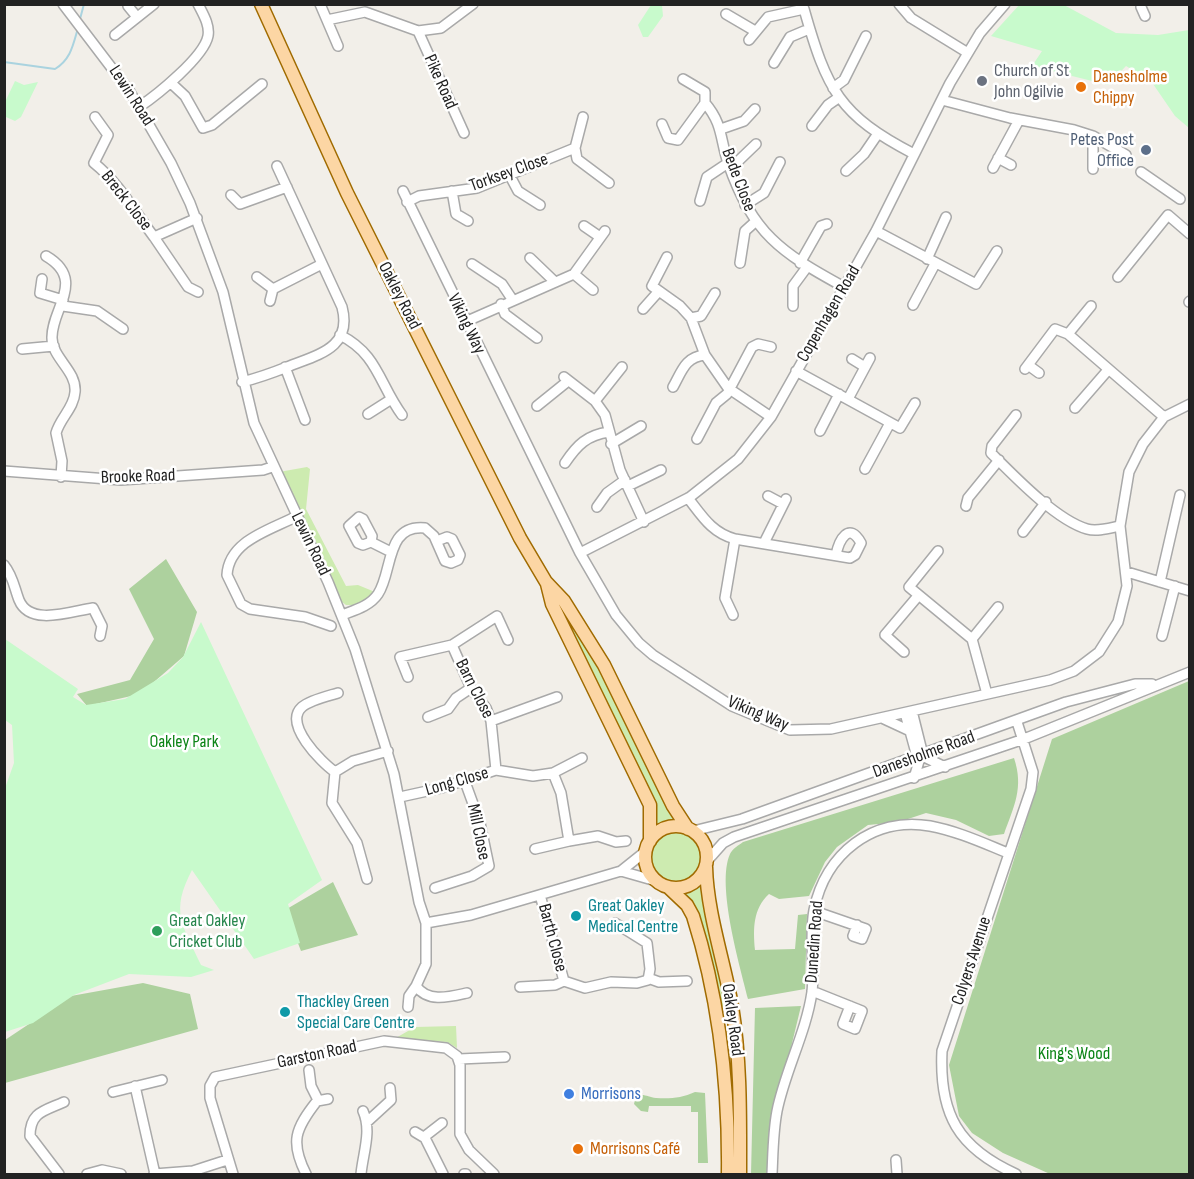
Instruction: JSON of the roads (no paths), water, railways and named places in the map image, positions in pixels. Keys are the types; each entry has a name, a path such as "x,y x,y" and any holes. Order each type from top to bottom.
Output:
{"main road":[{"name":"Oakley Road","path":"261,4 347,193 520,538 546,582 564,601 604,665 672,806 691,830"},
{"name":"Oakley Road","path":"546,582 552,604 650,805 648,846"},
{"path":"671,827 691,830 704,844 706,864 695,882 678,888 668,887 656,881 647,867 648,846 663,830 671,827"},
{"name":"Oakley Road","path":"706,864 708,900 724,960 735,1031 740,1101 740,1174"},
{"name":"Oakley Road","path":"668,887 687,905 693,916 718,1016 726,1079 728,1174"}],"street":[{"name":"Lewin Road","path":"63,4 139,107 171,163 197,218 228,309 242,382 254,423 342,615 388,751 400,797 419,902 426,923 426,964 409,996 408,1007"},
{"path":"115,35 136,16 154,4"},
{"path":"139,107 171,83 206,40 208,26 198,4"},
{"path":"320,4 338,46"},
{"path":"899,4 910,18 968,53"},
{"name":"Copenhagen Road","path":"579,552 644,522 688,498 738,459 771,417 876,231 968,53 980,33 1005,4"},
{"path":"1140,5 1145,16"},
{"path":"128,6 136,16"},
{"path":"327,20 365,12 418,31 441,28 470,7"},
{"path":"749,40 754,31 768,17 806,7 809,29 838,98 877,135 914,154"},
{"path":"726,14 754,31"},
{"path":"774,63 790,37 809,29"},
{"name":"Pike Road","path":"418,31 464,133"},
{"path":"833,88 844,80 866,36"},
{"name":"Bede Close","path":"683,79 705,92 705,103 717,116 730,166 745,205 755,222 780,248 803,265 844,287"},
{"path":"171,83 185,96 208,139"},
{"path":"203,128 212,125 262,84"},
{"path":"249,96 257,104"},
{"path":"812,126 828,105 838,98"},
{"path":"942,100 1093,136 1126,155"},
{"path":"662,124 668,138 678,140 705,103"},
{"path":"721,129 744,121 755,109"},
{"name":"Breck Close","path":"95,117 112,134 90,161 112,177 119,192 154,237 188,287 198,292"},
{"path":"583,117 576,148 577,159 609,183"},
{"path":"993,168 1019,120"},
{"path":"846,171 864,154 877,135"},
{"path":"1093,136 1093,169"},
{"path":"700,201 707,177 730,166 756,144"},
{"name":"Torksey Close","path":"407,202 419,196 477,188 576,148"},
{"path":"998,158 1011,165"},
{"path":"745,205 764,194 780,162"},
{"path":"242,382 320,355 332,347 340,335 344,314 277,166"},
{"path":"1141,172 1180,199"},
{"path":"509,174 518,191 540,205"},
{"path":"240,204 287,187"},
{"name":"Viking Way","path":"403,191 579,552 616,615 639,643 653,655 732,706 790,730 831,729 1063,676 1099,652 1118,622 1125,602 1127,572 1120,526 1129,472 1143,444 1164,417 1190,404"},
{"path":"452,191 456,214 468,221"},
{"path":"231,195 240,204"},
{"path":"238,216 240,204"},
{"path":"1131,277 1120,274 1168,215 1190,234"},
{"path":"913,305 923,297 931,262 946,217"},
{"name":"Breck Close","path":"154,237 197,218"},
{"path":"740,263 745,231 755,222"},
{"path":"794,306 793,286 821,226 827,224"},
{"path":"465,322 512,299 574,274 603,234 584,226"},
{"path":"876,231 976,284 997,258"},
{"path":"46,256 62,267 64,275 63,303 52,333 54,346 74,380 76,388 74,399 56,433 62,461 61,477"},
{"path":"643,309 655,289 668,257"},
{"path":"530,258 555,282"},
{"path":"270,301 273,289 322,264"},
{"path":"472,264 502,284 512,299"},
{"path":"574,274 594,290"},
{"path":"257,277 273,289"},
{"path":"42,279 40,293 63,303 97,311 123,329"},
{"path":"181,294 188,287"},
{"path":"655,289 680,306 691,318 705,355 728,388 771,417"},
{"path":"691,318 701,316 716,293"},
{"path":"501,304 505,314 537,338"},
{"path":"1068,334 1091,306"},
{"path":"1039,373 1027,367 1055,329 1068,334 1164,417"},
{"path":"340,335 360,347 371,359 390,400 402,415"},
{"path":"697,439 716,403 727,394 728,388 752,347 758,344 771,347"},
{"path":"22,349 54,346"},
{"path":"674,387 686,362 694,356 705,355"},
{"path":"852,358 865,367"},
{"path":"820,431 870,358"},
{"path":"595,401 622,367"},
{"path":"285,368 305,422"},
{"path":"1075,408 1108,370"},
{"path":"796,372 904,430 915,403"},
{"path":"537,406 571,380 595,401 604,415 611,444 644,522"},
{"path":"1089,393 1097,401"},
{"path":"368,414 390,400"},
{"path":"1016,415 992,446 991,453 1046,502 1077,525 1090,530 1120,526"},
{"path":"872,466 890,423"},
{"path":"611,444 641,426"},
{"path":"565,463 573,450 586,438 609,432"},
{"path":"966,506 968,498 999,460"},
{"name":"Brooke Road","path":"4,471 122,480 263,470 272,466"},
{"path":"597,507 607,493 661,470"},
{"path":"1160,582 1180,495"},
{"path":"765,543 785,502 768,496"},
{"path":"688,498 715,530 735,539 836,555"},
{"path":"1023,532 1046,502"},
{"path":"297,516 244,543 232,558 227,575 241,604 250,609 305,617 331,626"},
{"path":"342,615 369,604 377,595 396,540 415,528 425,528 436,541"},
{"path":"733,615 725,598 735,539"},
{"path":"371,542 391,552"},
{"path":"938,557 909,587 972,639 987,694"},
{"path":"4,565 25,608 44,616 93,608 102,626 100,636"},
{"path":"1127,572 1190,591"},
{"path":"1162,636 1175,586"},
{"path":"904,652 885,635 918,596"},
{"path":"972,639 998,607"},
{"path":"408,677 400,657 452,645 497,616 508,640"},
{"name":"Barn Close","path":"452,645 471,688 486,708 491,721 496,770"},
{"name":"Danesholme Road","path":"706,864 723,843 734,837 1024,739 1137,694 1155,684 1190,672"},
{"name":"Danesholme Road","path":"691,830 742,819 921,757 1066,702 1135,684 1155,684"},
{"path":"428,717 448,709 456,698 471,688"},
{"path":"332,692 302,707 296,718 298,727 311,750 335,772"},
{"path":"491,721 556,697"},
{"path":"897,765 921,717 933,707"},
{"path":"909,712 916,753 945,767"},
{"path":"881,718 942,748"},
{"name":"Colyers Avenue","path":"1016,1174 987,1161 969,1146 956,1129 940,1083 942,1051 1031,789 1033,772 1017,722"},
{"path":"335,772 353,761 388,751"},
{"path":"914,778 921,757"},
{"name":"Long Close","path":"400,797 441,788 496,770 532,776 553,773 582,758"},
{"path":"335,772 332,803 357,843 367,879"},
{"path":"553,773 562,799 569,841"},
{"name":"Mill Close","path":"435,888 471,876 489,866 480,823 464,779"},
{"name":"Dunedin Road","path":"772,1174 777,1110 812,992 814,911 822,883 838,856 866,835 881,829 913,824 931,826 1008,853"},
{"path":"535,849 598,836 616,842 626,842"},
{"path":"426,923 471,915 621,870 648,846"},
{"path":"489,866 501,866"},
{"path":"621,870 656,881"},
{"name":"Barth Close","path":"540,895 564,981"},
{"path":"814,911 856,925"},
{"path":"615,923 647,943 650,969 648,978"},
{"name":"Barth Close","path":"520,987 564,981 585,988 610,982 645,983 648,978 659,982 687,981"},
{"path":"416,986 423,993 436,998 467,993"},
{"path":"812,992 850,1006"},
{"name":"Garston Road","path":"233,1174 210,1098 210,1086 215,1077 384,1041 446,1048 459,1059"},
{"path":"494,1174 469,1150 460,1134 459,1059 505,1057"},
{"path":"306,1174 295,1139 300,1125 323,1100 311,1086 309,1070"},
{"path":"113,1092 162,1080"},
{"path":"135,1086 155,1174 193,1171 227,1160"},
{"path":"367,1122 391,1100 390,1088"},
{"path":"59,1174 30,1136 30,1130 31,1121 35,1115 64,1102"},
{"path":"361,1174 367,1122 363,1111"},
{"path":"442,1123 420,1134 443,1174"},
{"path":"896,1160 896,1174"},
{"path":"87,1174 102,1170 121,1174"}],"waterway":[{"path":"80,19 84,4"},
{"path":"4,62 55,69 68,56 78,28"}],"place":[{"name":"Church of St John Ogilvie","path":"982,81"},
{"name":"Danesholme Chippy","path":"1081,87"},
{"name":"Petes Post Office","path":"1146,150"},
{"name":"Great Oakley Medical Centre","path":"576,916"},
{"name":"Great Oakley Cricket Club","path":"157,931"},
{"name":"Thackley Green Special Care Centre","path":"285,1012"},
{"name":"Morrisons","path":"569,1094"},
{"name":"Morrisons Café","path":"578,1149"}],"park label":[{"name":"Oakley Park","path":"184,742"},
{"name":"King's Wood","path":"1074,1054"}]}
